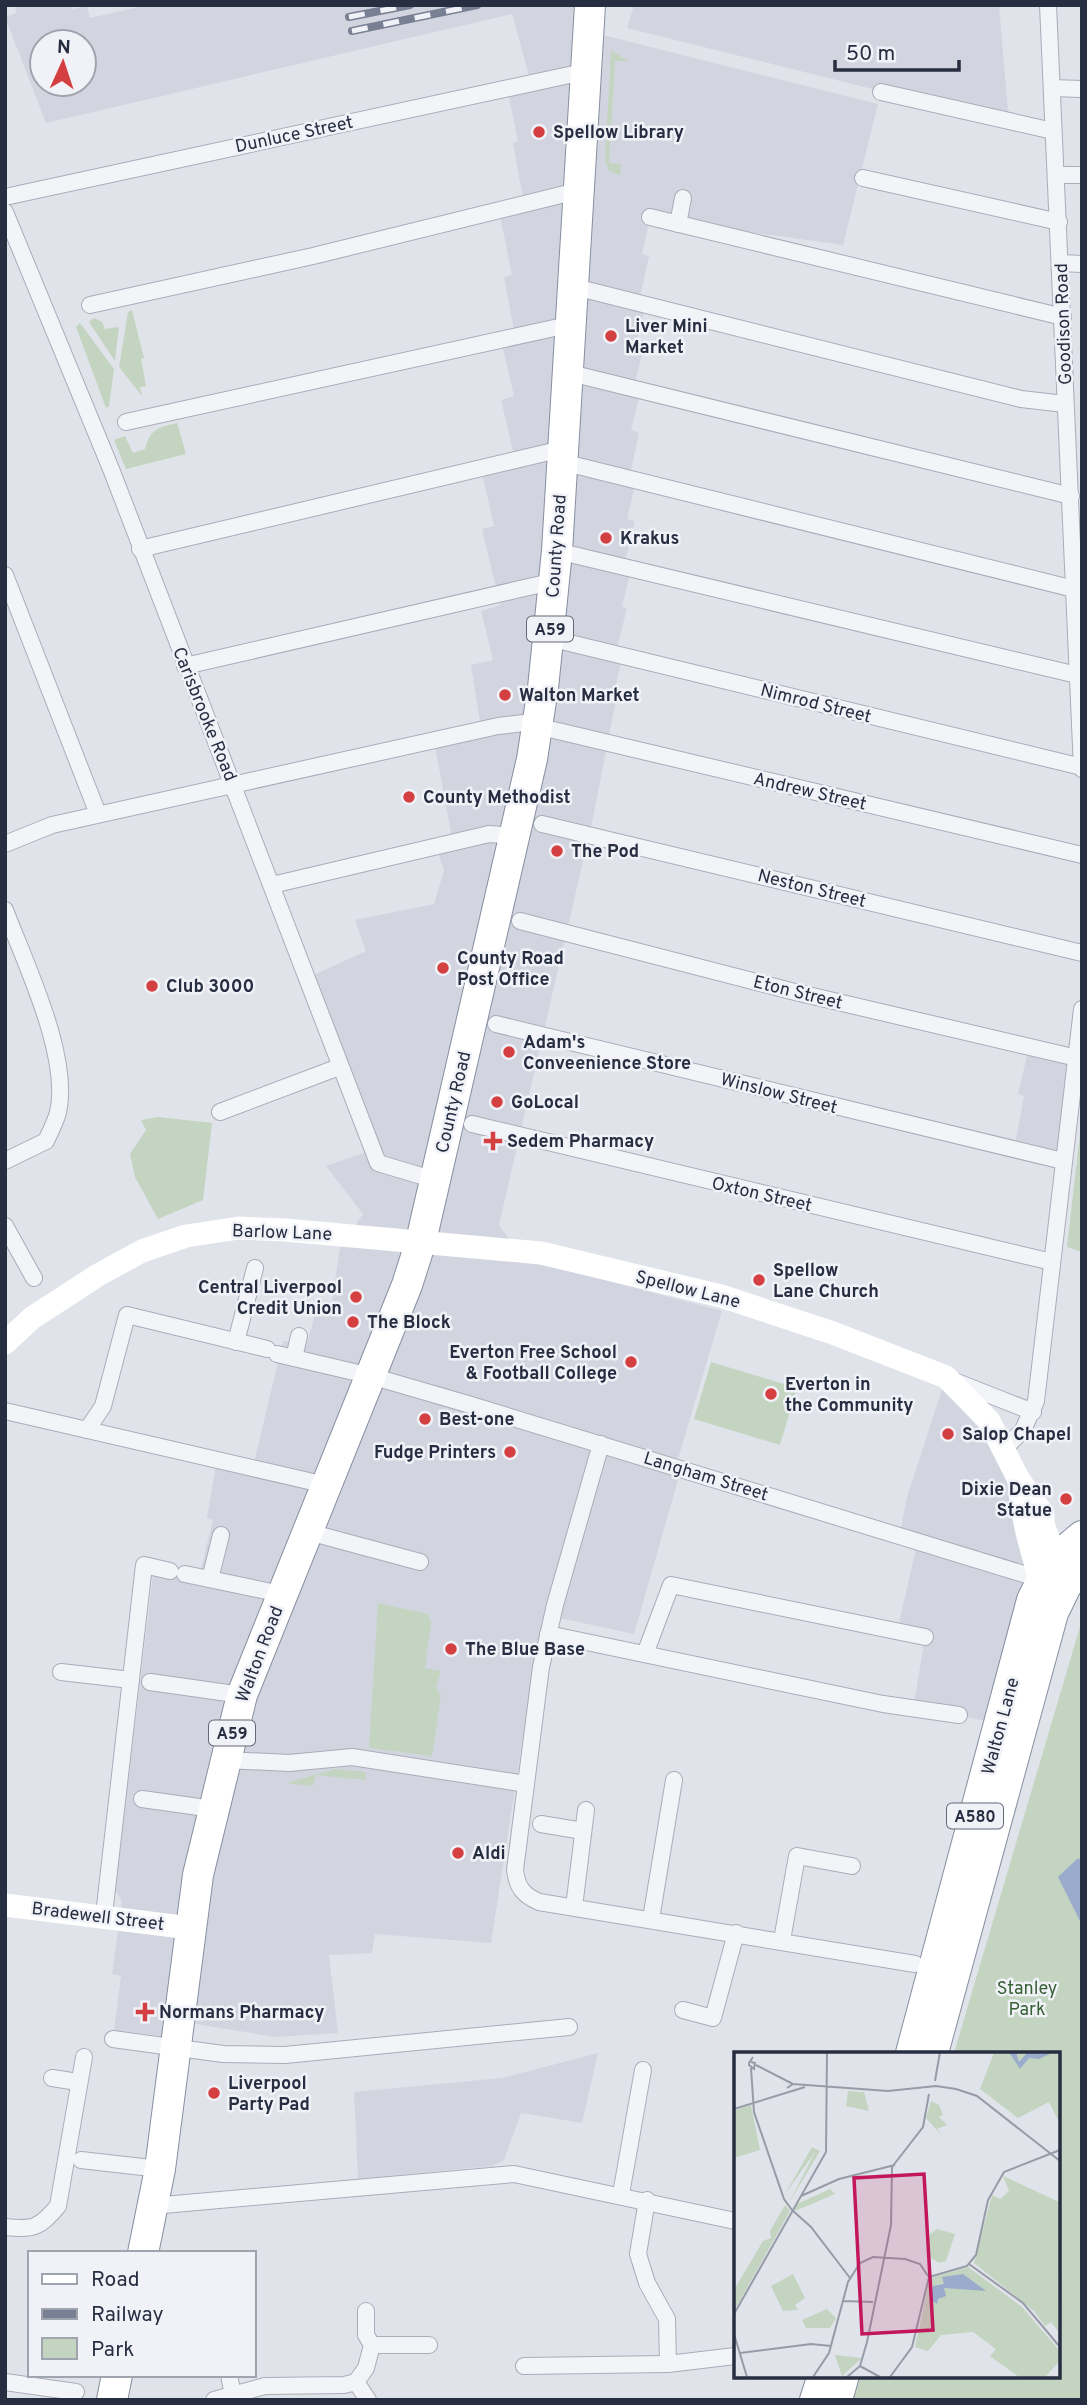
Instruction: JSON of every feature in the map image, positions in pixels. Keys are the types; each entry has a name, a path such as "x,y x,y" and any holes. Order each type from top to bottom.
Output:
{"highway":[{"name":"County Road","path":"421,1241 529,830 555,580 583,72 590,5"},
{"name":"Walton Road","path":"143,2251 160,2169 190,1928 213,1809 242,1695 305,1531 371,1376 421,1241"},
{"name":"Walton Lane","path":"911,2052 1031,1600 1061,1572 1082,1536"},
{"name":"Walton Lane","path":"933,2052 1051,1623 1061,1572"},
{"path":"111,2400 117,2377"},
{"path":"815,2400 822,2377"},
{"path":"837,2400 843,2377"}],"street":[{"name":"Goodison Road","path":"1048,5 1065,404 1075,438 1071,496 1077,523 1074,589 1082,768"},
{"name":"Dunluce Street","path":"5,197 583,72"},
{"path":"1052,88 1082,89"},
{"path":"881,92 1053,131"},
{"path":"1056,174 1082,175"},
{"path":"863,178 1059,222"},
{"path":"90,305 313,256 577,191"},
{"path":"678,224 683,198"},
{"name":"Carisbrooke Road","path":"5,212 234,785 339,1067 378,1163 435,1180"},
{"path":"650,218 1063,317"},
{"path":"1061,263 1082,264"},
{"path":"571,286 1013,397 1065,404"},
{"path":"126,422 568,325"},
{"path":"1064,349 1082,349"},
{"path":"566,372 1071,496"},
{"path":"140,548 562,456 1074,589"},
{"path":"557,551 1077,675"},
{"path":"5,575 98,814"},
{"path":"186,666 555,580"},
{"name":"Nimrod Street","path":"549,638 1082,768"},
{"name":"Andrew Street","path":"5,844 52,825 98,814 498,726 524,723 1082,855"},
{"name":"Neston Street","path":"272,885 489,834 529,830 1082,953"},
{"path":"5,910 57,1049 59,1083 58,1114 46,1141 5,1161"},
{"name":"Eton Street","path":"520,920 791,991 1077,1058"},
{"path":"1004,1448 1023,1430 1032,1412 1082,1009"},
{"name":"Winslow Street","path":"496,1024 1063,1161"},
{"path":"220,1112 339,1067"},
{"name":"Oxton Street","path":"472,1124 1052,1262"},
{"path":"5,1226 34,1278"},
{"name":"Barlow Lane","path":"5,1343 32,1318 88,1281 142,1251 186,1236 239,1228 421,1241"},
{"name":"Spellow Lane","path":"421,1241 529,1251 721,1296 833,1333 1032,1412"},
{"path":"236,1342 256,1268"},
{"name":"Langham Street","path":"86,1430 103,1406 127,1315 371,1376 601,1444 1061,1572"},
{"path":"294,1358 299,1336"},
{"name":"Spellow Lane","path":"946,1377 981,1409 1019,1480 1043,1514 1061,1572"},
{"path":"5,1411 326,1485"},
{"path":"601,1444 548,1634 515,1870 522,1891 539,1902 915,1964"},
{"name":"Spellow Lane","path":"1019,1480 1021,1517 1061,1572"},
{"path":"1043,1514 1059,1525 1082,1527"},
{"path":"305,1531 421,1562"},
{"path":"210,1579 221,1535"},
{"path":"104,1915 144,1565 281,1594"},
{"path":"645,1654 671,1585 925,1637"},
{"path":"548,1634 883,1704 958,1715"},
{"path":"61,1672 131,1680"},
{"path":"150,1682 242,1695"},
{"path":"225,1760 289,1763 352,1757 526,1784"},
{"path":"651,1919 674,1780"},
{"path":"142,1799 213,1809"},
{"path":"574,1907 586,1810"},
{"path":"541,1824 583,1831"},
{"path":"782,1940 797,1856 852,1866"},
{"name":"Bradewell Street","path":"5,1905 104,1915 190,1928"},
{"path":"683,2010 713,2018 736,1933"},
{"path":"113,2039 253,2055 313,2053 569,2027"},
{"path":"5,2227 30,2230 45,2222 58,2206 83,2057"},
{"path":"621,2194 643,2070"},
{"path":"52,2078 78,2082"},
{"path":"81,2160 160,2169"},
{"path":"152,2206 514,2174 621,2194 734,2221"},
{"path":"647,2200 638,2254 647,2283 667,2319 668,2364"},
{"path":"214,2400 233,2397 265,2386 344,2385 356,2382 366,2368 372,2345 366,2335 366,2311"},
{"path":"372,2345 429,2345"},
{"path":"524,2366 668,2364 734,2356"},
{"path":"229,2377 233,2397"},
{"path":"5,2382 76,2392"},
{"path":"356,2382 368,2400"}],"shaded area":[{"path":"15,5 71,5 72,9 87,6 90,18 148,5 590,5 587,31 878,104 843,245 650,218 642,254 649,256 639,302 646,304 637,342 644,344 634,388 641,390 631,430 639,433 629,479 636,481 627,519 635,521 624,567 631,569 622,607 627,608 616,653 623,655 593,818 499,1225 522,1258 722,1311 678,1459 678,1480 634,1634 546,1615 521,1750 491,1943 375,1934 372,1953 329,1955 338,2033 275,2037 178,2021 176,2038 114,2030 121,1976 112,1974 122,1901 115,1890 153,1575 199,1577 213,1520 207,1518 217,1459 253,1467 283,1341 307,1343 319,1300 332,1302 340,1247 363,1214 326,1166 372,1150 305,979 366,951 355,920 434,904 444,870 438,853 453,843 435,746 482,734 471,665 493,660 481,611 500,605 482,529 494,526 481,468 515,460 501,400 514,396 501,340 515,336 504,277 512,275 499,211 524,204 513,143 518,141 507,88 531,83 512,14 46,123 36,98 98,98 98,28 28,28 28,76 5,17 16,13"},
{"path":"634,5 999,5 1009,123 627,28"},
{"path":"1029,1047 1077,1058 1063,1161 1014,1150 1024,1096 1018,1094"},
{"path":"946,1377 971,1399 1051,1562 1001,1723 913,1709 925,1637 897,1632 916,1549 898,1544 907,1497"},
{"path":"598,2053 582,2123 521,2113 504,2160 492,2166 358,2179 354,2092 502,2078"}],"green space":[{"path":"611,50 628,61 615,61 609,163 621,164 620,175 609,171 605,160"},
{"path":"132,310 144,358 141,359 146,386 140,387 142,396 119,367 128,312"},
{"path":"94,318 102,322 105,329 119,327 115,361 89,322"},
{"path":"80,323 114,369 109,406 106,408 76,327"},
{"path":"177,423 186,454 126,469 114,440 125,436 133,453 145,449 156,430"},
{"path":"1082,1116 1082,1252 1067,1247"},
{"path":"158,1117 212,1123 203,1200 158,1219 135,1177 130,1154 146,1130 141,1120"},
{"path":"711,1362 797,1388 780,1445 694,1419"},
{"path":"378,1603 428,1614 431,1622 425,1668 441,1671 436,1688 441,1695 432,1756 369,1748"},
{"name":"Stanley Park","path":"1082,1620 1082,2400 853,2400 859,2377 1059,2377 1059,2052 954,2052"},
{"path":"335,1769 366,1772 365,1780 316,1775 313,1786 286,1783"}],"water":[{"path":"1082,1858 1082,1925 1058,1877 1077,1859"}],"railway":[{"path":"349,17 410,5"},
{"path":"352,31 477,5"}],"place":[{"name":"Spellow Library","path":"539,132"},
{"name":"Liver Mini Market","path":"611,336"},
{"name":"Krakus","path":"606,538"},
{"name":"Walton Market","path":"505,695"},
{"name":"County Methodist","path":"409,797"},
{"name":"The Pod","path":"557,851"},
{"name":"County Road Post Office","path":"443,968"},
{"name":"Club 3000","path":"152,986"},
{"name":"Adam's Conveenience Store","path":"509,1052"},
{"name":"GoLocal","path":"497,1102"},
{"name":"Sedem Pharmacy","path":"493,1141"},
{"name":"Spellow Lane Church","path":"759,1280"},
{"name":"Central Liverpool Credit Union","path":"356,1297"},
{"name":"The Block","path":"353,1322"},
{"name":"Everton Free School & Football College","path":"631,1362"},
{"name":"Everton in the Community","path":"771,1394"},
{"name":"Best-one","path":"425,1419"},
{"name":"Salop Chapel","path":"948,1434"},
{"name":"Fudge Printers","path":"510,1452"},
{"name":"Dixie Dean Statue","path":"1066,1499"},
{"name":"The Blue Base","path":"451,1649"},
{"name":"Aldi","path":"458,1853"},
{"name":"Normans Pharmacy","path":"145,2012"},
{"name":"Liverpool Party Pad","path":"214,2093"}]}
